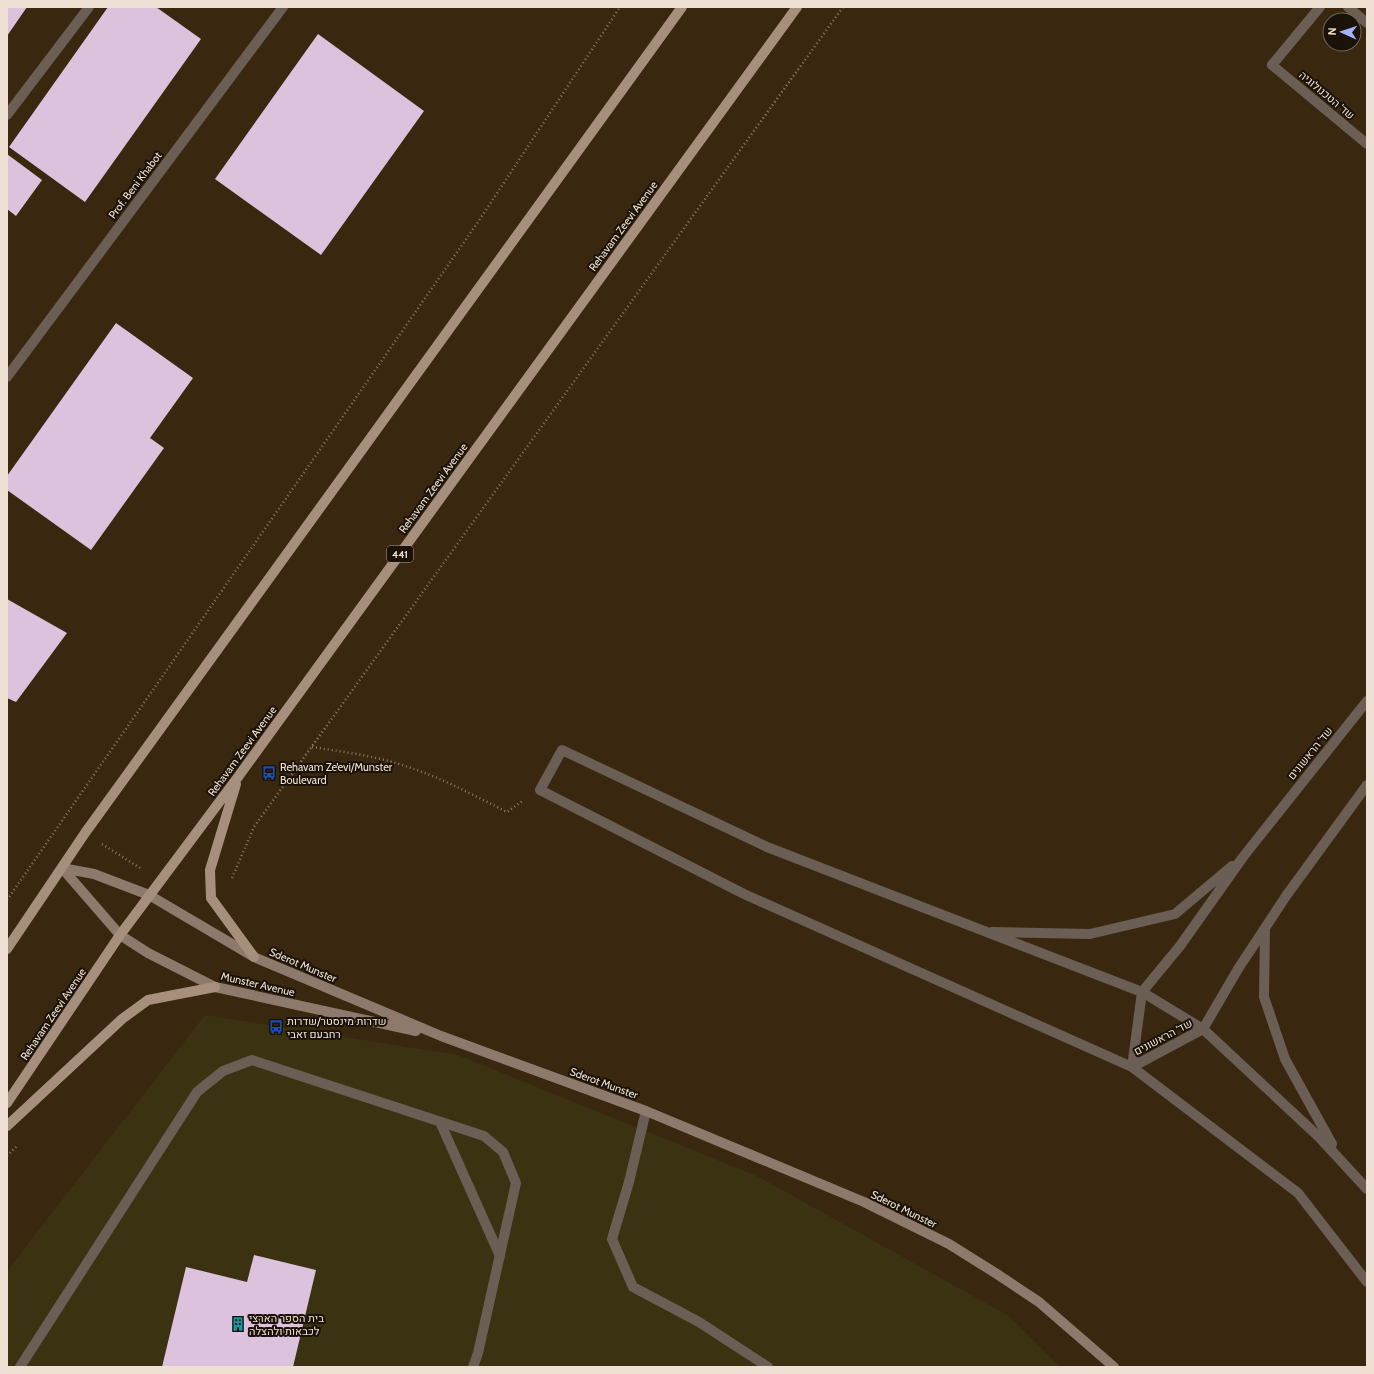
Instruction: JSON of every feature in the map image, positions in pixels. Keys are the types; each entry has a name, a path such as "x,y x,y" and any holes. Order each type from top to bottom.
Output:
{"main road":[{"path":"7,949 85,833 682,7"},
{"name":"Rehavam Zeevi Avenue","path":"7,1103 120,935 238,777 797,7"},
{"path":"238,777 210,870 211,898 254,957"},
{"path":"7,1126 122,1019 148,1000 215,987"}],"street":[{"path":"7,115 89,7"},
{"name":"Prof. Beni Khabot","path":"7,378 282,7"},
{"name":"שד' הטכנולוגיה","path":"1320,7 1272,66 1367,144"},
{"path":"1348,7 1367,23"},
{"name":"שד' הראשונים","path":"1132,1067 1142,992 1180,946 1243,857 1367,701"},
{"path":"1367,1189 1319,1137 1203,1029 1142,992 767,847 562,750 540,790 744,894 1132,1067 1298,1193 1367,1282"},
{"name":"שד' הראשונים","path":"1132,1067 1203,1029 1238,969 1265,928 1367,785"},
{"name":"שד' הראשונים","path":"985,931 1090,934 1175,914 1243,857"},
{"name":"Sderot Munster","path":"62,868 94,874 150,895 254,957 441,1036 646,1111 864,1202 949,1244 1039,1302 1114,1367"},
{"name":"Munster Avenue","path":"62,868 120,935 148,953 215,987 441,1036"},
{"path":"1265,928 1264,997 1285,1059 1339,1158"},
{"path":"20,1367 197,1092 223,1071 252,1060 484,1136 503,1152 516,1183 473,1367"},
{"path":"646,1111 629,1182 612,1239 633,1288 699,1322 768,1367"},
{"path":"440,1122 500,1256"}],"path":[{"path":"7,900 478,222 620,7"},
{"path":"230,883 254,827 843,7"},
{"path":"312,747 360,754 409,767 469,793 507,812 540,790"},
{"path":"64,820 161,882"}],"sand":[{"path":"205,1015 458,1055 759,1177 1009,1316 1060,1367 7,1367 7,1271"}],"building":[{"path":"7,7 27,7 7,36"},
{"path":"108,7 156,7 201,39 85,202 9,147"},
{"path":"318,34 424,111 321,255 215,179"},
{"path":"7,154 42,180 16,216 7,209"},
{"path":"116,323 193,378 150,438 164,448 91,550 7,490 7,476"},
{"path":"7,599 67,633 16,702 7,698"},
{"name":"בית הספר הארצי לכבאות ולהצלה","path":"254,1255 316,1270 293,1367 162,1367 186,1267 247,1282"}],"place":[{"name":"Rehavam Ze’evi/Munster Boulevard","path":"269,773"},
{"name":"שדרות מינסטר/שדרות רחבעם זאבי","path":"276,1027"},
{"name":"בית הספר הארצי לכבאות ולהצלה","path":"238,1324"}]}
